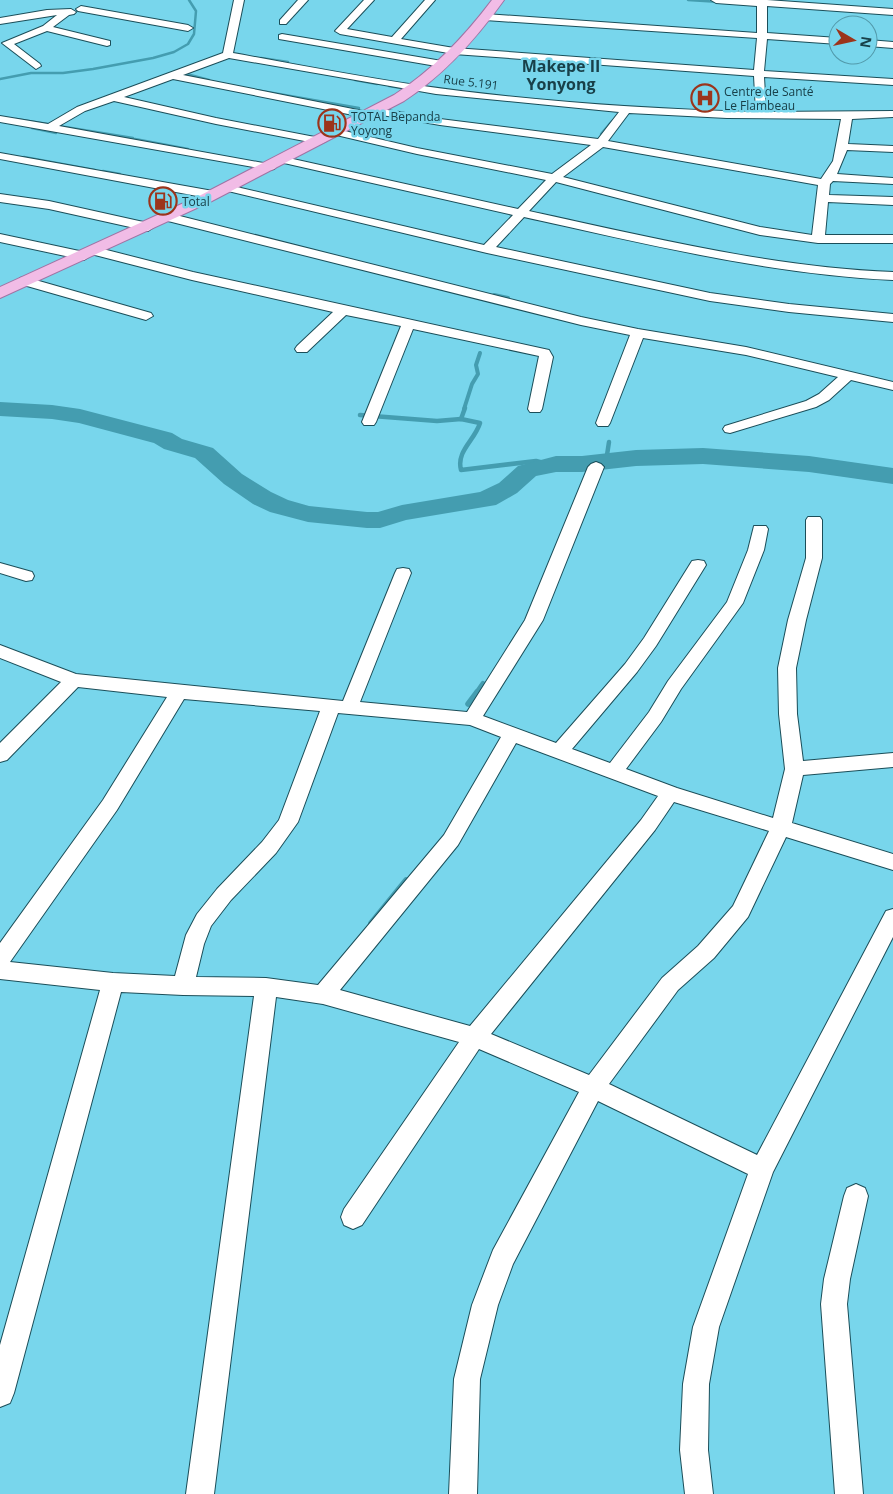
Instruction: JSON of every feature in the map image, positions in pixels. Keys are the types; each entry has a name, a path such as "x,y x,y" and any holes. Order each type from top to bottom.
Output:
{"main road":[{"path":"0,293 168,218 284,160 372,113 413,87 442,64 498,0"}],"street":[{"path":"0,21 47,13 66,13 81,8 89,0"},
{"path":"49,128 75,112 112,97 228,56 239,0"},
{"path":"283,22 304,0"},
{"path":"368,0 340,31 454,51 893,82"},
{"path":"394,41 430,0"},
{"path":"716,0 893,12"},
{"path":"761,115 759,73 762,2"},
{"path":"81,8 188,28"},
{"path":"36,66 6,43 46,28 66,13"},
{"path":"485,17 828,40"},
{"path":"46,28 107,44"},
{"path":"282,37 442,64"},
{"path":"878,44 893,45"},
{"name":"Rue 5.191","path":"228,56 413,87 626,110 761,115 847,116 893,114"},
{"path":"174,76 372,113 601,143 828,180 893,181"},
{"path":"112,97 216,121 320,141"},
{"path":"487,249 554,178 601,143 626,110"},
{"path":"818,239 823,198 828,180 843,146 847,116"},
{"path":"0,119 270,167"},
{"path":"336,132 417,151 554,178 760,231 818,239 893,239"},
{"path":"843,146 893,149"},
{"path":"0,156 213,195"},
{"path":"284,160 415,191 757,263 825,272 893,276"},
{"path":"228,188 487,249 744,303 893,318"},
{"path":"0,198 49,205 148,227"},
{"path":"823,198 893,201"},
{"path":"168,218 581,320 638,333 746,351 893,386"},
{"path":"0,238 89,253 544,353 546,357 535,410"},
{"path":"26,281 146,316"},
{"path":"302,349 343,310"},
{"path":"369,422 409,324"},
{"path":"603,423 638,333"},
{"path":"730,429 811,404 824,397 847,376"},
{"path":"472,719 534,620 596,468"},
{"path":"463,1494 467,1379 485,1305 502,1259 593,1087 670,984 706,952 741,911 781,827 795,768 788,714 788,668 797,620 814,558 814,520"},
{"path":"614,772 655,717 674,685 735,603 756,550 760,529"},
{"path":"560,752 636,662 698,565"},
{"path":"0,568 26,576"},
{"path":"183,986 203,922 215,906 279,838 288,822 402,573"},
{"path":"0,652 74,680 179,692 472,719 670,793 893,862"},
{"path":"0,755 74,680"},
{"path":"0,960 110,805 179,692"},
{"path":"323,995 451,840 512,733"},
{"path":"795,768 893,760"},
{"path":"353,1217 474,1036 648,825 670,793"},
{"path":"699,1494 694,1450 696,1384 706,1327 762,1169 893,917"},
{"path":"0,970 113,982 183,986 266,987 323,995 474,1036 593,1087 762,1169"},
{"path":"0,1394 113,982"},
{"path":"200,1494 266,987"},
{"path":"849,1494 834,1304 837,1279 856,1196"}],"waterway":[{"path":"0,79 31,73 63,73 93,69 153,58 174,52 188,44 194,34 196,11 189,0"},
{"path":"688,0 720,2"},
{"path":"261,58 288,62"},
{"path":"183,73 209,80"},
{"path":"355,80 377,84"},
{"path":"389,86 401,88"},
{"path":"256,90 359,108"},
{"path":"16,119 48,124"},
{"path":"601,134 612,121"},
{"path":"59,126 133,138"},
{"path":"32,128 56,133"},
{"path":"135,139 188,149"},
{"path":"24,157 95,170"},
{"path":"103,171 120,174"},
{"path":"494,295 508,298"},
{"path":"464,409 472,384 478,374 476,365 480,353"},
{"path":"461,419 465,408"},
{"path":"0,409 52,412 80,416 163,438 173,444 204,453 233,479 262,498 279,506 308,514 367,520 380,520 402,513 487,499 508,488 527,471 556,464 582,464 636,458 703,456 809,464 893,476"},
{"path":"360,415 437,421 461,419"},
{"path":"461,419 480,423 463,451 460,463 461,470 536,461 552,465"},
{"path":"609,442 607,455 609,461"},
{"path":"476,693 483,683"},
{"path":"468,704 477,692"},
{"path":"371,923 406,880"}],"place":[{"name":"Centre de Santé Le Flambeau","path":"705,98"},
{"name":"TOTAL Bepanda Yoyong","path":"332,123"},
{"name":"Total","path":"163,201"}],"district":[{"name":"Makepe II Yonyong","path":"561,75"}]}
